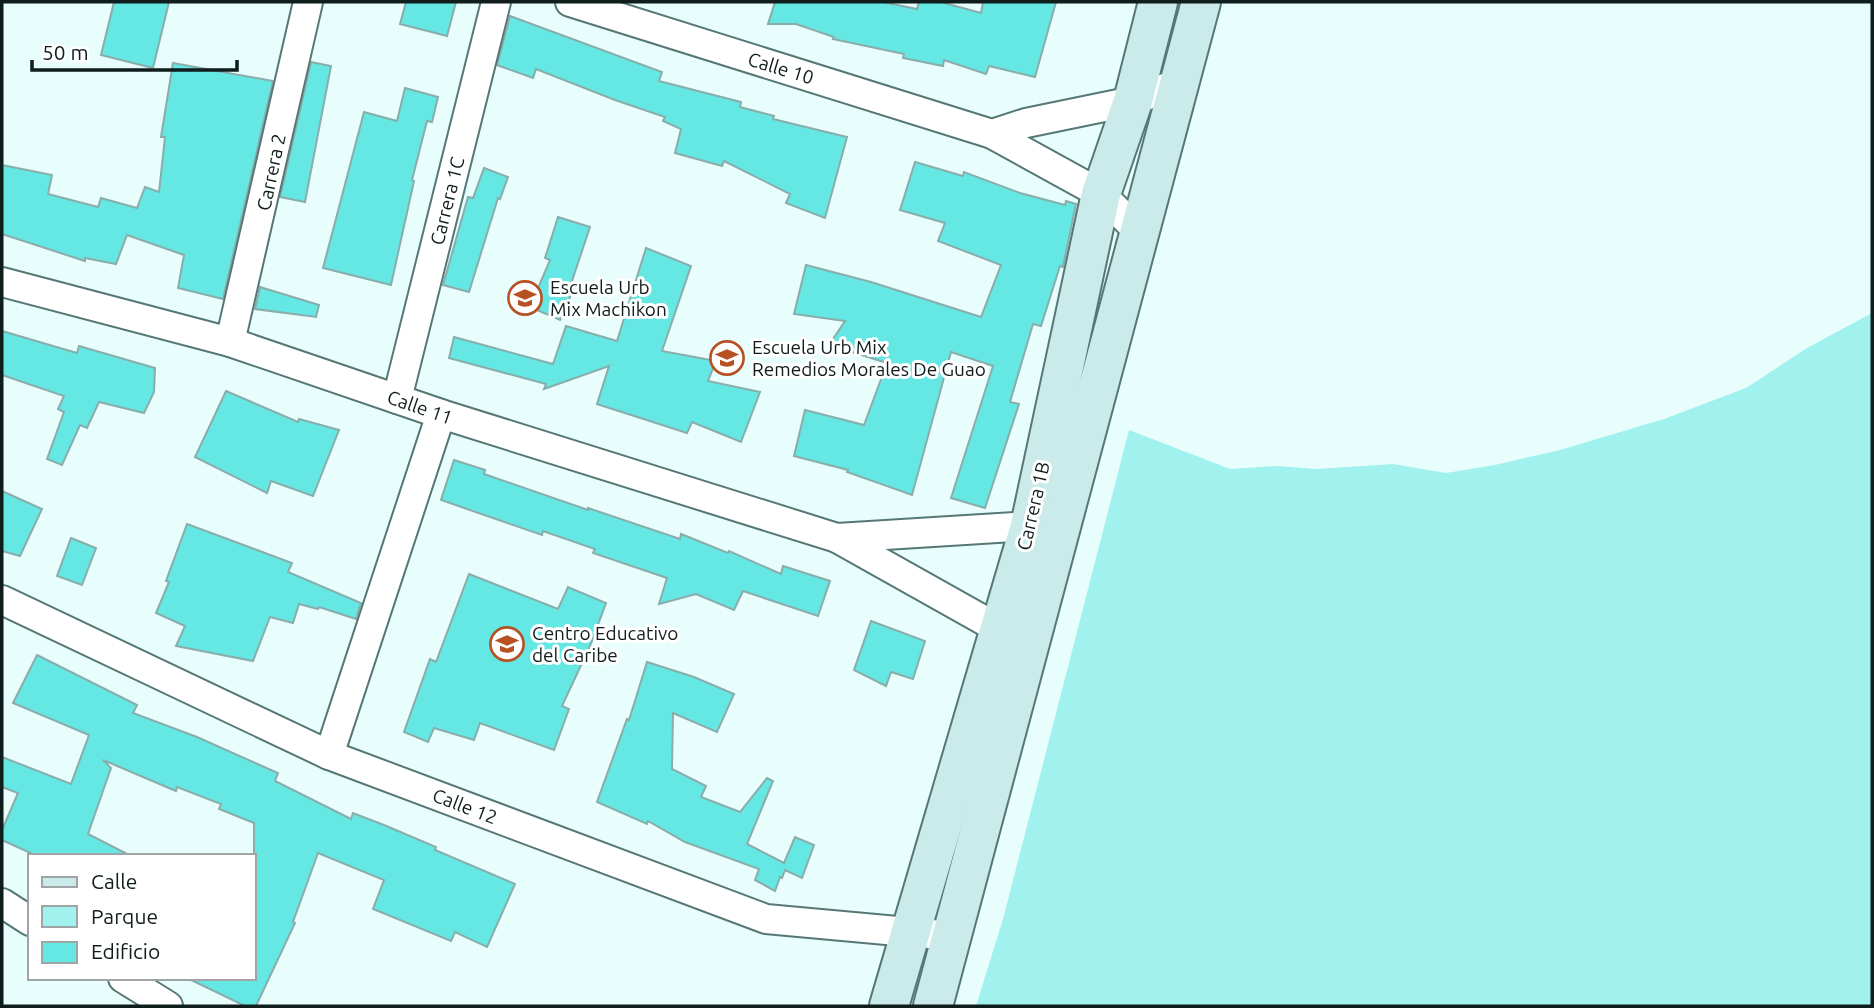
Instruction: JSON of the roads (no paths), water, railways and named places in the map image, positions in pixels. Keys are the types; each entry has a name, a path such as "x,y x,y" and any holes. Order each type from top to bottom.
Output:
{"street":[{"name":"Carrera 2","path":"230,342 308,2"},
{"name":"Carrera 1C","path":"397,399 496,2"},
{"name":"Calle 10","path":"570,2 992,134 1101,194 1140,233"},
{"name":"Carrera 1B","path":"1047,523 1101,194 1133,101 1158,2"},
{"name":"Carrera 1B","path":"933,1006 952,936 1016,633 1047,523 1140,233 1201,2"},
{"path":"992,134 1026,123 1133,101 1180,82"},
{"name":"Calle 11","path":"2,282 230,342 441,414 837,538"},
{"path":"329,755 441,414"},
{"path":"837,538 1047,523"},
{"path":"837,538 1016,633"},
{"name":"Calle 12","path":"2,600 329,755 766,919 952,936"},
{"name":"Carrera 1B","path":"889,1006 909,932 1016,633"},
{"path":"2,903 28,920"},
{"path":"126,980 168,1006"}],"place":[{"name":"Escuela Urb Mix Machikon","path":"525,298"},
{"name":"Escuela Urb Mix Remedios Morales De Guao","path":"727,358"},
{"name":"Centro Educativo del Caribe","path":"507,644"}]}
